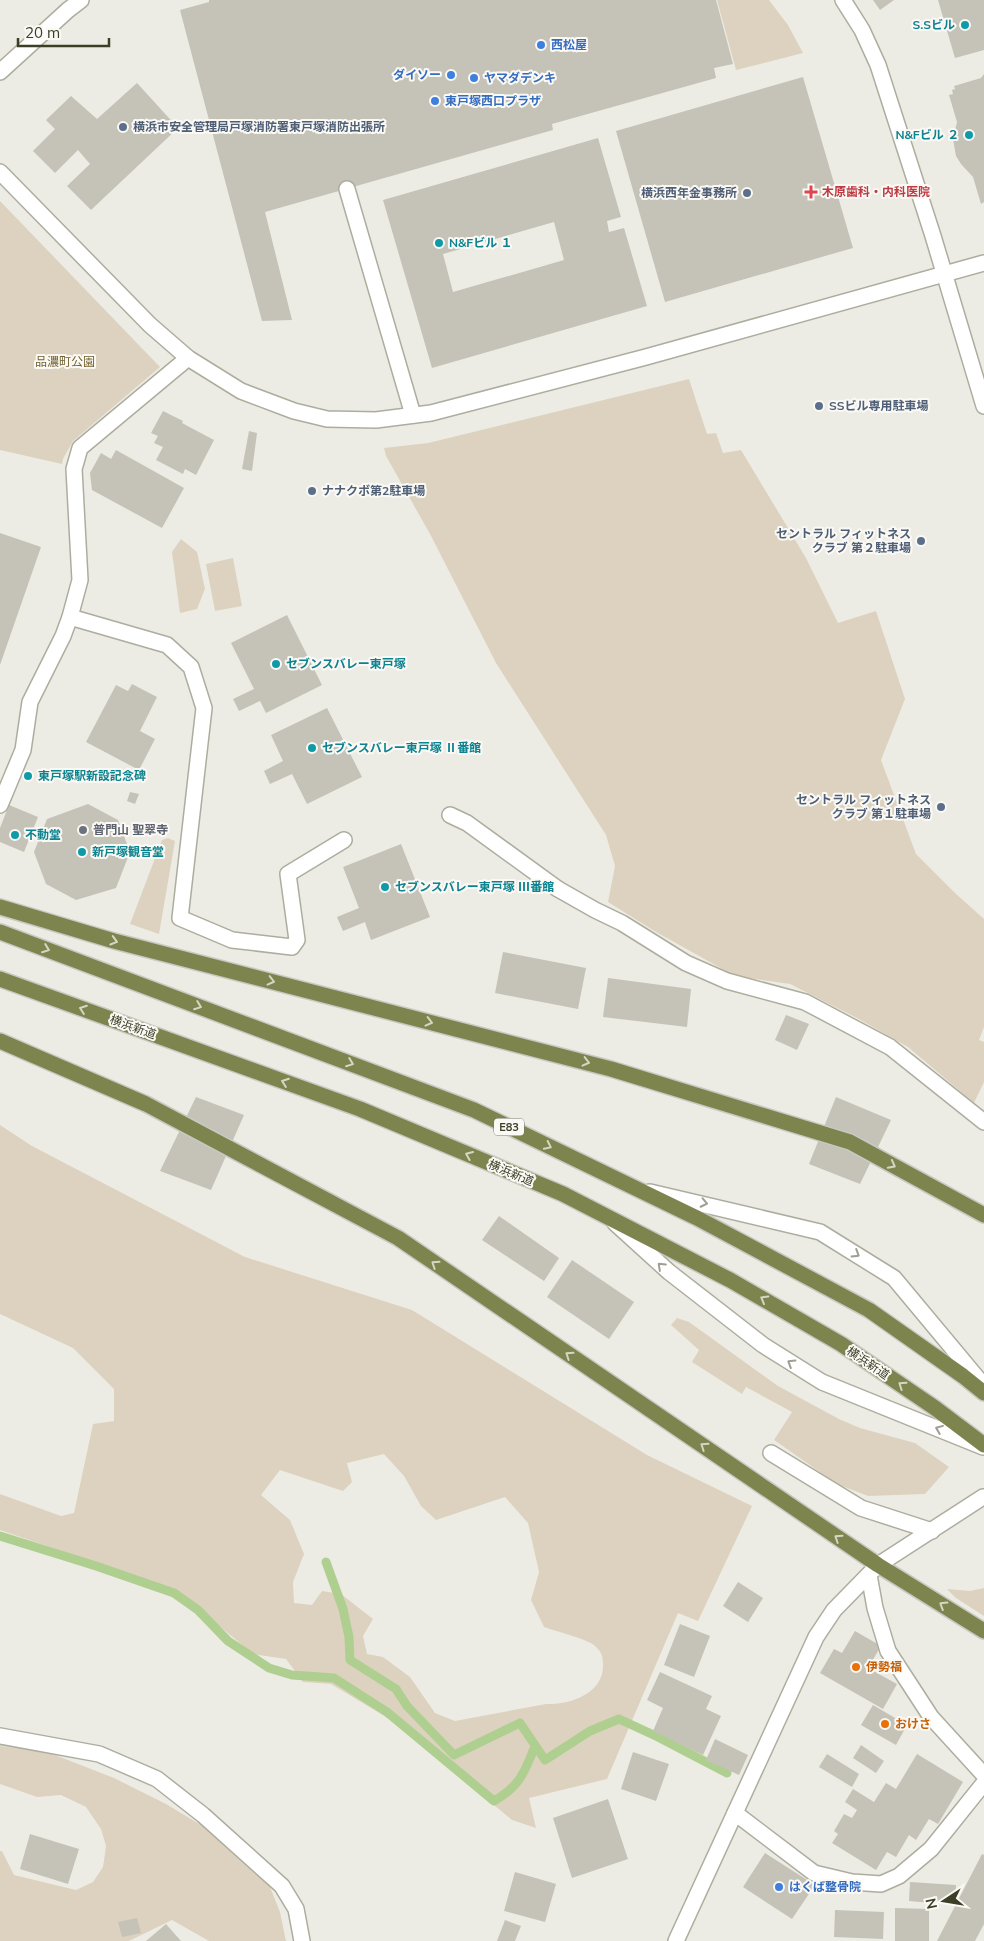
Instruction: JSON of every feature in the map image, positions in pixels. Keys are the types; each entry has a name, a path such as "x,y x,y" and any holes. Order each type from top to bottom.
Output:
{"highway":[{"path":"0,907 114,941 611,1069 850,1142 984,1215"},
{"name":"E83","path":"0,932 474,1110 639,1190 869,1310 984,1393"},
{"name":"横浜新道","path":"0,979 360,1109 562,1194 730,1280 840,1344 935,1408 984,1446"},
{"path":"0,1041 146,1104 398,1238 874,1570 984,1631"}],"street":[{"path":"0,72 81,0"},
{"path":"843,0 862,30 878,65 945,274 984,406"},
{"path":"0,172 150,325 188,358 241,391 294,411 327,418 352,420 431,414 628,362 984,263"},
{"path":"347,189 412,415"},
{"path":"0,805 24,750 30,702 63,636 80,580 74,469 80,448 188,358"},
{"path":"70,617 167,645 191,667 204,708 180,918 232,940 292,947 297,940 288,874 344,840"},
{"path":"450,815 467,823 558,889 622,923 686,963 726,981 805,1002 890,1047 984,1122"},
{"path":"639,1190 706,1204 820,1232 894,1278 984,1386"},
{"path":"609,1218 676,1278 764,1345 822,1382 984,1446"},
{"path":"771,1453 862,1508 932,1531"},
{"path":"676,1941 816,1637 834,1610 874,1570 983,1497"},
{"path":"874,1570 875,1608 888,1651 931,1717 984,1775"},
{"path":"0,1736 99,1754 157,1779 203,1815 282,1886 296,1909 302,1941"},
{"path":"735,1813 814,1873 852,1882 881,1884 899,1876 931,1849 984,1783"}],"green space":[{"path":"717,0 769,0 788,25 803,53 736,70"},
{"name":"品濃町公園","path":"0,201 160,367 73,441 62,464 0,450"},
{"path":"689,379 707,434 716,433 723,453 741,450 806,558 838,623 876,611 905,699 881,760 916,854 984,919 984,1027 979,1040 984,1042 984,1082 974,1103 908,1047 857,1018 790,984 735,976 656,932 608,902 615,866 606,835 496,663 430,534 386,456 384,448 428,443"},
{"path":"181,539 197,552 205,589 197,609 180,613 172,552"},
{"path":"233,558 242,606 215,611 206,564"},
{"path":"168,838 175,841 159,934 130,924 162,840"},
{"path":"0,1125 32,1146 245,1257 412,1310 647,1455 752,1506 698,1621 678,1613 607,1779 529,1798 536,1828 512,1820 391,1720 331,1684 303,1682 286,1659 253,1654 186,1598 126,1573 0,1530 0,1494 61,1516 74,1513 93,1424 114,1421 114,1389 73,1348 0,1314","holes":["384,1454 404,1476 421,1506 436,1520 505,1497 528,1523 539,1572 531,1600 544,1627 591,1643 599,1650 602,1655 603,1666 601,1676 591,1691 574,1700 565,1702 455,1721 435,1713 410,1677 383,1657 367,1654 363,1636 373,1619 341,1594 322,1591 312,1605 294,1603 293,1582 304,1554 290,1520 261,1495 280,1470 343,1491 352,1482 347,1463"]},
{"path":"677,1318 689,1322 778,1386 839,1419 860,1428 915,1443 949,1467 925,1494 868,1496 837,1484 774,1440 792,1412 746,1387 742,1394 692,1362 699,1350 671,1325"},
{"path":"984,1588 984,1616 956,1598 947,1589 970,1591"},
{"path":"0,1746 50,1753 114,1778 166,1804 201,1825 270,1887 280,1912 286,1941 209,1941 172,1920 129,1941 0,1941 0,1851 2,1851 14,1875 76,1890 93,1882 103,1867 106,1846 101,1829 86,1807 61,1795 37,1797 0,1784"}],"building":[{"name":"東戸塚西口プラザ","path":"209,0 716,0 733,64 714,68 716,78 552,124 553,130 265,212 292,320 262,321 180,10 209,2"},
{"path":"873,0 894,0 880,10"},
{"name":"S.Sビル","path":"938,0 984,0 984,50 955,58"},
{"name":"N&Fビル ２","path":"984,74 984,202 981,204 973,177 956,156 953,139 957,122 949,95 953,94 954,86 981,78"},
{"path":"803,77 853,248 665,302 616,131"},
{"path":"137,83 178,128 91,210 67,186 90,164 78,150 55,173 33,151 55,129 46,120 71,96 97,119"},
{"name":"N&Fビル １","path":"598,138 621,217 607,221 609,232 624,228 647,306 432,368 383,200","holes":["554,222 564,260 453,292 443,254"]},
{"path":"163,411 214,440 196,475 185,469 183,474 156,460 163,447 154,443 158,436 151,433"},
{"path":"249,431 257,433 252,471 242,469"},
{"path":"116,450 184,488 162,528 92,490 90,473 101,453 111,459"},
{"path":"0,533 41,547 0,665"},
{"name":"セブンスバレー東戸塚","path":"287,615 322,685 266,713 260,701 239,711 233,699 254,689 231,643"},
{"path":"132,684 157,697 140,731 155,739 139,770 86,742 116,685 128,691"},
{"name":"セブンスバレー東戸塚 Ⅱ番館","path":"327,708 362,777 307,804 292,774 270,784 264,771 283,761 271,735"},
{"path":"130,792 139,794 135,804 127,801"},
{"name":"新戸塚観音堂","path":"88,804 118,820 130,852 116,888 76,900 46,884 34,852 47,819"},
{"name":"不動堂","path":"9,805 38,817 24,852 0,842 0,828"},
{"name":"セブンスバレー東戸塚 Ⅲ番館","path":"401,844 430,917 371,940 365,922 343,931 337,917 359,908 343,867"},
{"path":"503,952 586,968 578,1009 495,993"},
{"path":"608,978 691,989 687,1027 603,1017"},
{"path":"786,1015 809,1024 797,1050 775,1040"},
{"path":"196,1097 244,1115 211,1190 160,1171"},
{"path":"836,1097 891,1120 860,1184 809,1164"},
{"path":"499,1216 559,1258 544,1281 482,1240"},
{"path":"572,1260 634,1302 609,1339 547,1297"},
{"path":"738,1582 763,1598 748,1622 723,1606"},
{"path":"680,1624 710,1636 694,1677 664,1665"},
{"path":"855,1631 881,1646 868,1668 897,1684 883,1709 820,1673 834,1649 842,1653"},
{"path":"660,1672 712,1696 706,1709 721,1716 703,1755 653,1731 663,1708 647,1700"},
{"path":"873,1705 907,1725 896,1745 861,1725"},
{"path":"715,1739 748,1755 739,1775 706,1760"},
{"path":"861,1745 884,1761 876,1773 853,1758"},
{"path":"633,1752 669,1764 656,1801 621,1789"},
{"path":"827,1754 859,1774 852,1787 819,1767"},
{"path":"917,1754 963,1782 938,1824 929,1819 916,1840 909,1835 896,1857 887,1852 876,1870 832,1843 838,1834 834,1831 844,1814 852,1818 857,1810 845,1802 853,1789 874,1802 886,1783 896,1789"},
{"path":"608,1799 628,1859 572,1878 553,1818"},
{"path":"30,1834 79,1849 68,1884 20,1869"},
{"path":"765,1853 815,1885 792,1919 743,1887"},
{"path":"982,1854 984,1855 984,1924 975,1941 937,1941"},
{"path":"515,1872 556,1884 545,1922 504,1911"},
{"path":"910,1882 956,1885 955,1905 909,1901"},
{"path":"895,1908 929,1909 929,1941 895,1941"},
{"path":"835,1910 884,1912 883,1939 834,1937"},
{"path":"137,1918 141,1933 122,1937 118,1922"},
{"path":"505,1920 521,1926 515,1941 497,1941"},
{"path":"166,1924 181,1941 146,1941"}],"waterway":[{"path":"0,1536 174,1593 198,1610 228,1641 269,1668 292,1675 334,1678 387,1712 494,1801 510,1790 520,1778 535,1746"},
{"path":"326,1562 343,1609 349,1637 350,1660 396,1689 407,1706 454,1755 520,1723 545,1760 590,1731 619,1719 727,1773"}],"place":[{"name":"S.Sビル","path":"965,25"},
{"name":"西松屋","path":"541,45"},
{"name":"ダイソー","path":"451,75"},
{"name":"ヤマダデンキ","path":"474,78"},
{"name":"東戸塚西口プラザ","path":"435,101"},
{"name":"横浜市安全管理局戸塚消防署東戸塚消防出張所","path":"123,127"},
{"name":"N&Fビル ２","path":"969,135"},
{"name":"木原歯科・内科医院","path":"811,192"},
{"name":"横浜西年金事務所","path":"747,193"},
{"name":"N&Fビル １","path":"439,243"},
{"name":"SSビル専用駐車場","path":"819,406"},
{"name":"ナナクボ第2駐車場","path":"312,491"},
{"name":"セントラル フィットネス クラブ 第２駐車場","path":"921,541"},
{"name":"セブンスバレー東戸塚","path":"276,664"},
{"name":"セブンスバレー東戸塚 Ⅱ番館","path":"312,748"},
{"name":"東戸塚駅新設記念碑","path":"28,776"},
{"name":"セントラル フィットネス クラブ 第１駐車場","path":"941,807"},
{"name":"普門山 聖翠寺","path":"83,830"},
{"name":"不動堂","path":"15,835"},
{"name":"新戸塚観音堂","path":"82,852"},
{"name":"セブンスバレー東戸塚 Ⅲ番館","path":"385,887"},
{"name":"伊勢福","path":"856,1667"},
{"name":"おけさ","path":"885,1724"},
{"name":"はくば整骨院","path":"779,1887"}]}
